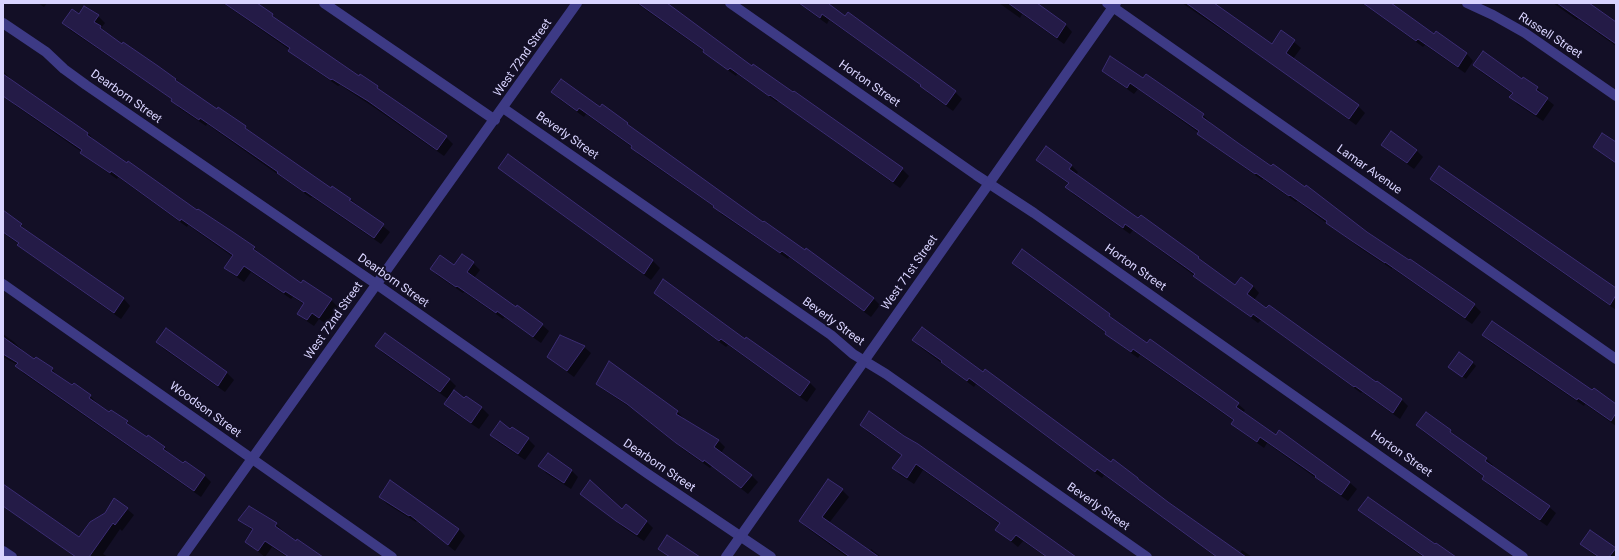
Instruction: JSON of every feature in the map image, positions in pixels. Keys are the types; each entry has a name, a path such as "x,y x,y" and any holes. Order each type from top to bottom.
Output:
{"street":[{"path":"324,3 495,120"},
{"name":"West 72nd Street","path":"182,557 577,3"},
{"name":"Horton Street","path":"730,3 1326,417 1523,557"},
{"name":"Russell Street","path":"1467,3 1526,33 1616,96"},
{"name":"West 71st Street","path":"726,557 989,183 1112,4"},
{"name":"Lamar Avenue","path":"1112,4 1616,359"},
{"name":"Dearborn Street","path":"3,23 46,52 64,69 86,85 376,284 648,474 771,557"},
{"name":"Beverly Street","path":"503,108 831,335 853,354 930,404 1147,557"},
{"name":"Woodson Street","path":"3,284 392,557"},
{"path":"3,551 12,557"}],"building":[{"path":"224,3 257,3 273,14 272,16 359,76 360,74 378,86 377,88 447,136 437,150 368,101 332,79 331,80 288,51 290,48"},
{"path":"638,3 667,3 752,66 753,64 793,92 794,91 903,168 893,182 770,95 769,96 730,68 728,70 703,52 704,50"},
{"path":"799,3 830,3 829,4 845,16 848,12 956,91 946,105 920,86 921,85 822,14 820,18"},
{"path":"1008,3 1037,3 1066,24 1057,38"},
{"path":"1186,3 1214,3 1272,44 1281,30 1295,40 1286,53 1359,105 1349,119"},
{"path":"1363,3 1391,3 1434,34 1436,31 1467,53 1458,67 1418,39 1416,41"},
{"path":"1557,3 1589,3 1616,22 1616,44"},
{"path":"84,6 99,15 94,22 101,26 100,28 122,44 123,42 217,109 218,107 246,126 245,128 331,188 332,186 351,199 349,200 384,224 374,238 305,191 304,192 277,173 278,172 200,118 199,120 171,101 172,99 62,23 72,9 79,14"},
{"path":"1483,51 1522,79 1523,77 1538,87 1536,90 1548,98 1536,115 1509,97 1513,93 1473,65"},
{"path":"1110,56 1143,78 1146,74 1204,114 1202,117 1238,143 1271,166 1273,164 1305,187 1306,185 1367,232 1409,260 1410,259 1475,304 1465,318 1326,223 1327,221 1290,195 1289,196 1256,173 1255,174 1197,134 1199,131 1130,83 1127,88 1102,71"},
{"path":"3,74 88,133 87,135 127,163 128,161 197,210 198,209 255,247 253,249 301,283 303,280 332,299 319,318 312,313 307,320 297,314 304,303 285,291 284,293 244,266 237,276 224,268 233,255 181,219 180,221 111,171 110,173 80,153 82,150 3,96"},
{"path":"561,79 600,107 602,104 628,123 627,124 763,222 764,221 805,250 806,248 874,298 864,311 782,251 780,253 713,207 714,206 631,148 632,146 579,108 577,111 551,92"},
{"path":"1391,131 1417,150 1407,163 1381,145"},
{"path":"1602,133 1616,142 1616,163 1593,147"},
{"path":"1046,146 1072,165 1069,169 1138,218 1141,215 1235,285 1241,277 1253,286 1247,294 1266,308 1269,305 1402,399 1393,413 1355,386 1354,387 1253,314 1251,317 1193,276 1195,274 1125,224 1123,228 1065,187 1069,183 1036,160"},
{"path":"508,154 653,260 644,274 498,168"},
{"path":"1439,166 1616,288 1616,295 1610,305 1430,179"},
{"path":"3,210 22,224 20,226 124,298 114,313 17,245 19,243 3,232"},
{"path":"1022,249 1110,314 1109,316 1147,343 1150,339 1239,403 1236,407 1276,435 1279,430 1350,482 1341,495 1260,437 1257,442 1231,424 1234,420 1133,349 1131,352 1105,334 1106,332 1012,263"},
{"path":"462,254 474,262 467,272 516,307 517,305 543,324 533,337 497,311 496,313 430,269 440,255 454,265"},
{"path":"663,279 745,339 746,337 810,382 800,396 721,339 719,341 654,293"},
{"path":"1492,321 1592,390 1594,388 1616,404 1616,413 1611,421 1578,398 1577,400 1482,335"},
{"path":"922,327 983,372 985,369 1111,462 1113,459 1168,502 1246,557 1217,557 1097,469 1095,472 969,378 967,381 912,340"},
{"path":"166,328 227,372 218,386 156,342"},
{"path":"385,333 450,379 440,392 375,346"},
{"path":"560,335 585,346 567,371 547,357"},
{"path":"3,337 34,359 36,357 53,368 51,371 72,385 74,383 91,395 89,398 109,412 111,410 128,421 126,423 147,437 148,435 165,447 163,449 183,463 185,461 205,475 194,491 15,366 18,363 3,354"},
{"path":"1459,352 1473,362 1462,377 1448,367"},
{"path":"609,361 678,411 676,414 719,440 714,447 752,475 741,488 704,460 703,462 676,443 627,404 596,384"},
{"path":"454,390 464,398 466,396 482,407 471,423 444,404"},
{"path":"869,411 918,444 1076,557 1047,557 1016,535 1011,541 995,530 1000,523 916,464 907,478 892,468 902,455 860,425"},
{"path":"1426,412 1451,430 1450,432 1487,458 1485,461 1550,506 1540,520 1482,479 1484,476 1416,425"},
{"path":"500,421 510,429 512,427 529,438 518,454 490,435"},
{"path":"548,453 572,470 564,483 538,466"},
{"path":"828,479 843,489 822,517 879,557 850,557 799,521"},
{"path":"390,480 459,529 448,545 410,515 409,516 379,497"},
{"path":"590,480 622,509 626,504 647,521 637,535 580,494"},
{"path":"3,484 79,537 90,522 105,513 114,498 128,508 115,525 113,523 89,557 76,557 3,506"},
{"path":"1368,497 1456,557 1425,557 1358,510"},
{"path":"249,506 277,523 275,526 296,541 297,539 323,557 289,557 265,541 258,551 245,542 253,529 238,520"},
{"path":"1590,530 1616,548 1609,557 1599,557 1580,544"},
{"path":"667,535 700,557 670,557 658,549"}]}
